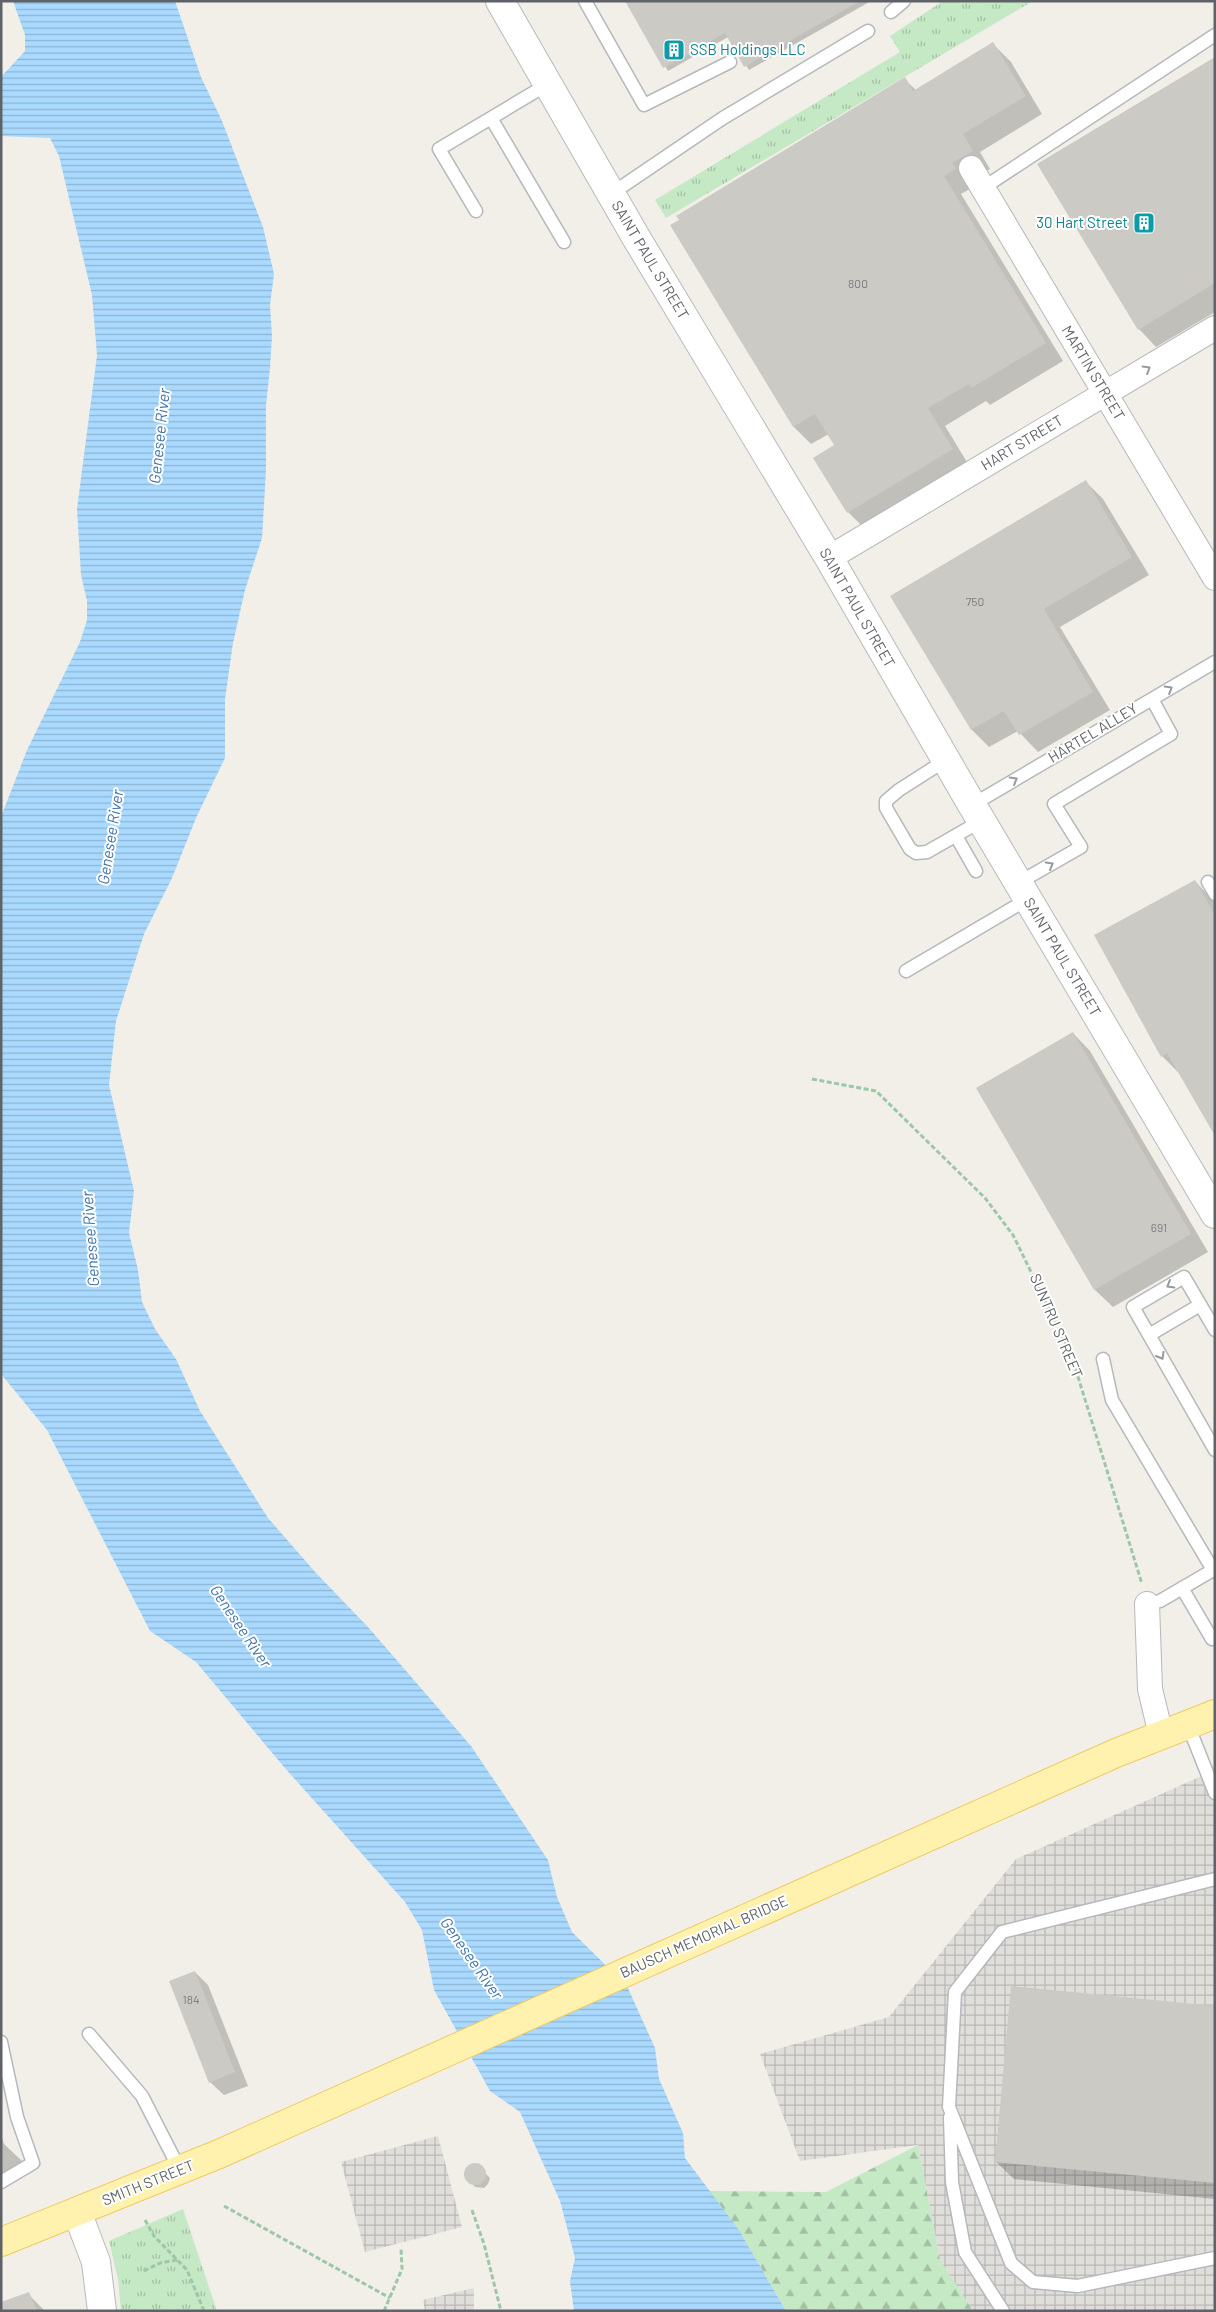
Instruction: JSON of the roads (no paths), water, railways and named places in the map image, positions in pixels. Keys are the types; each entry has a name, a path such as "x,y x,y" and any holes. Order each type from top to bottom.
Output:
{"main road":[{"name":"SAINT PAUL STREET","path":"500,1 637,239 829,558 977,813 1215,1214"},
{"name":"BAUSCH MEMORIAL BRIDGE","path":"293,2120 1116,1753 1215,1714"},
{"name":"SMITH STREET","path":"2,2241 180,2170 293,2120"},
{"path":"77,2212 96,2262 102,2311"}],"street":[{"name":"MARTIN STREET","path":"977,178 1215,578"},
{"name":"HART STREET","path":"829,558 1215,328"},
{"path":"1147,1604 1150,1689 1161,1735"}],"lane":[{"path":"585,1 644,106 730,62"},
{"path":"891,12 904,1"},
{"path":"617,205 723,118 868,31"},
{"path":"977,178 1215,35"},
{"path":"476,211 439,149 548,84"},
{"path":"491,118 564,242"},
{"name":"HARTEL ALLEY","path":"946,760 886,801 886,808 910,849 916,853 927,852 956,836 977,813 1152,699 1215,662"},
{"path":"906,971 1023,891 1081,847 1054,804 1172,734 1152,699"},
{"path":"956,836 976,871"},
{"path":"1208,882 1215,894"},
{"path":"1213,1324 1184,1277 1133,1307 1215,1450"},
{"path":"1149,1335 1200,1305"},
{"path":"1103,1359 1112,1400 1214,1570 1160,1601 1147,1604"},
{"path":"1182,1588 1212,1639 1215,1638"},
{"path":"1188,1725 1215,1794"},
{"path":"1003,2311 964,2252 952,2182 949,2107 955,1992 1002,1932 1215,1879"},
{"path":"89,2034 142,2096 180,2170"},
{"path":"1,2042 16,2117 33,2163 1,2182"},
{"path":"949,2107 1011,2263 1033,2282 1078,2286 1215,2258"}],"water":[{"name":"Genesee River","path":"13,1 175,1 201,77 222,121 263,227 274,274 270,305 272,336 266,405 266,471 262,538 245,590 233,643 225,699 225,758 196,818 172,878 144,934 116,1021 109,1085 134,1191 129,1233 138,1270 142,1302 155,1329 176,1359 200,1411 268,1518 316,1573 368,1627 471,1746 548,1860 557,1897 572,1932 627,1986 655,2048 659,2079 683,2133 685,2158 739,2230 786,2311 574,2311 570,2281 575,2258 560,2201 520,2112 490,2091 434,1990 422,1930 405,1902 284,1767 196,1662 150,1631 47,1430 1,1374 1,817 27,750 80,642 87,620 87,601 81,575 77,509 97,355 92,295 59,156 50,138 1,136 1,77 25,51 25,35"}],"place":[{"name":"SSB Holdings LLC","path":"674,50"},
{"name":"30 Hart Street","path":"1144,223"}]}
